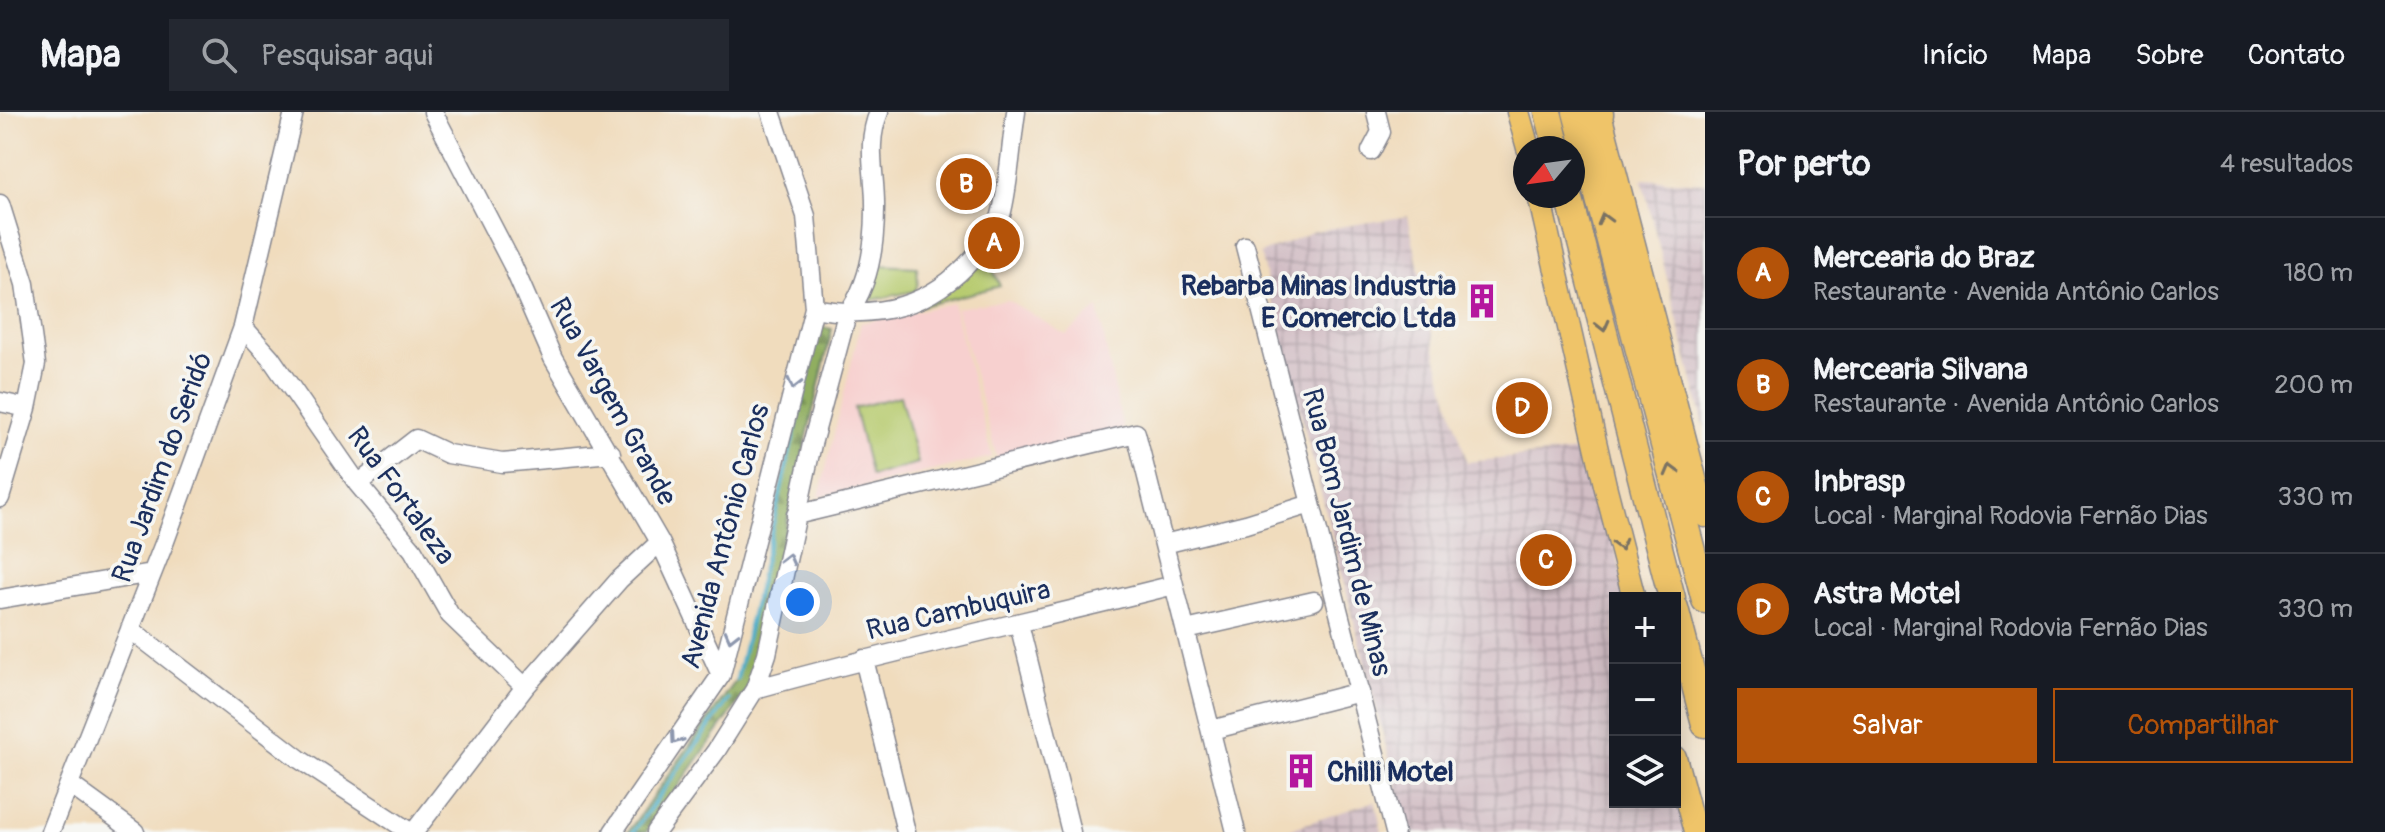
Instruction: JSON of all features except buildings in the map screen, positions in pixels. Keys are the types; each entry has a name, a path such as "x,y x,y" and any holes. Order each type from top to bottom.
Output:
{"highway":[{"path":"1548,112 1554,136"},
{"path":"1592,113 1705,600"},
{"path":"1572,208 1670,592"},
{"path":"1681,631 1705,724"}],"main road":[{"path":"1518,112 1525,136"},
{"path":"1592,113 1705,516"},
{"path":"1542,208 1632,592"},
{"path":"1681,780 1695,832"}],"street":[{"name":"Rua Jardim do Seridó","path":"50,832 152,573 243,327 294,112"},
{"name":"Rua Vargem Grande","path":"433,112 512,264 553,358 660,542 721,675"},
{"name":"Avenida Antônio Carlos","path":"613,832 721,675 814,308 806,216 771,112"},
{"path":"656,832 716,751 755,689 767,654 796,515 847,314 858,300 868,269 875,210 871,132 879,112"},
{"path":"814,308 847,314 891,309 922,299 945,286 983,247 1001,216 1016,112"},
{"path":"1371,151 1381,132 1376,112"},
{"path":"0,204 25,284 36,364 27,408 0,498"},
{"name":"Rua Bom Jardim de Minas","path":"1245,246 1395,832"},
{"name":"Rua Fortaleza","path":"243,327 270,357 358,484 413,550 450,615 525,687"},
{"path":"0,402 27,408"},
{"path":"796,515 1136,433 1236,832"},
{"path":"358,484 416,439 448,454 502,463 611,453"},
{"path":"1164,544 1311,504"},
{"path":"130,629 299,759 412,832 525,687 619,580 660,542"},
{"path":"0,599 152,573"},
{"name":"Rua Cambuquira","path":"755,689 864,659 1174,585"},
{"path":"1186,630 1314,601"},
{"path":"1019,624 1071,832"},
{"path":"864,659 906,832"},
{"path":"1211,730 1360,692"},
{"path":"69,784 135,832"}],"shaded area":[{"path":"1642,179 1705,183 1705,429"},
{"path":"1408,216 1438,363 1467,462 1590,450 1626,592 1609,592 1609,808 1681,808 1681,805 1688,832 1408,832 1260,254 1314,231"},
{"path":"1008,300 1066,335 1098,308 1123,429 997,459 956,308"},
{"path":"953,303 992,457 819,497 861,323"},
{"path":"1375,801 1382,832 1281,832"}],"green space":[{"path":"979,260 989,261 1000,286 902,311"},
{"path":"878,265 917,267 915,291 867,301"},
{"path":"817,326 832,329 748,689 646,832 628,832 737,679"},
{"path":"900,396 918,463 871,476 854,408"}],"waterway":[{"path":"737,679 818,331"},
{"path":"633,832 729,699"}],"place":[{"name":"Mercearia Silvana","path":"966,184"},
{"name":"Mercearia do Braz","path":"994,243"},
{"name":"Rebarba Minas Industria E Comercio Ltda","path":"1482,301"},
{"name":"Astra Motel","path":"1522,408"},
{"name":"Inbrasp","path":"1546,560"},
{"name":"Chilli Motel","path":"1301,771"}]}
